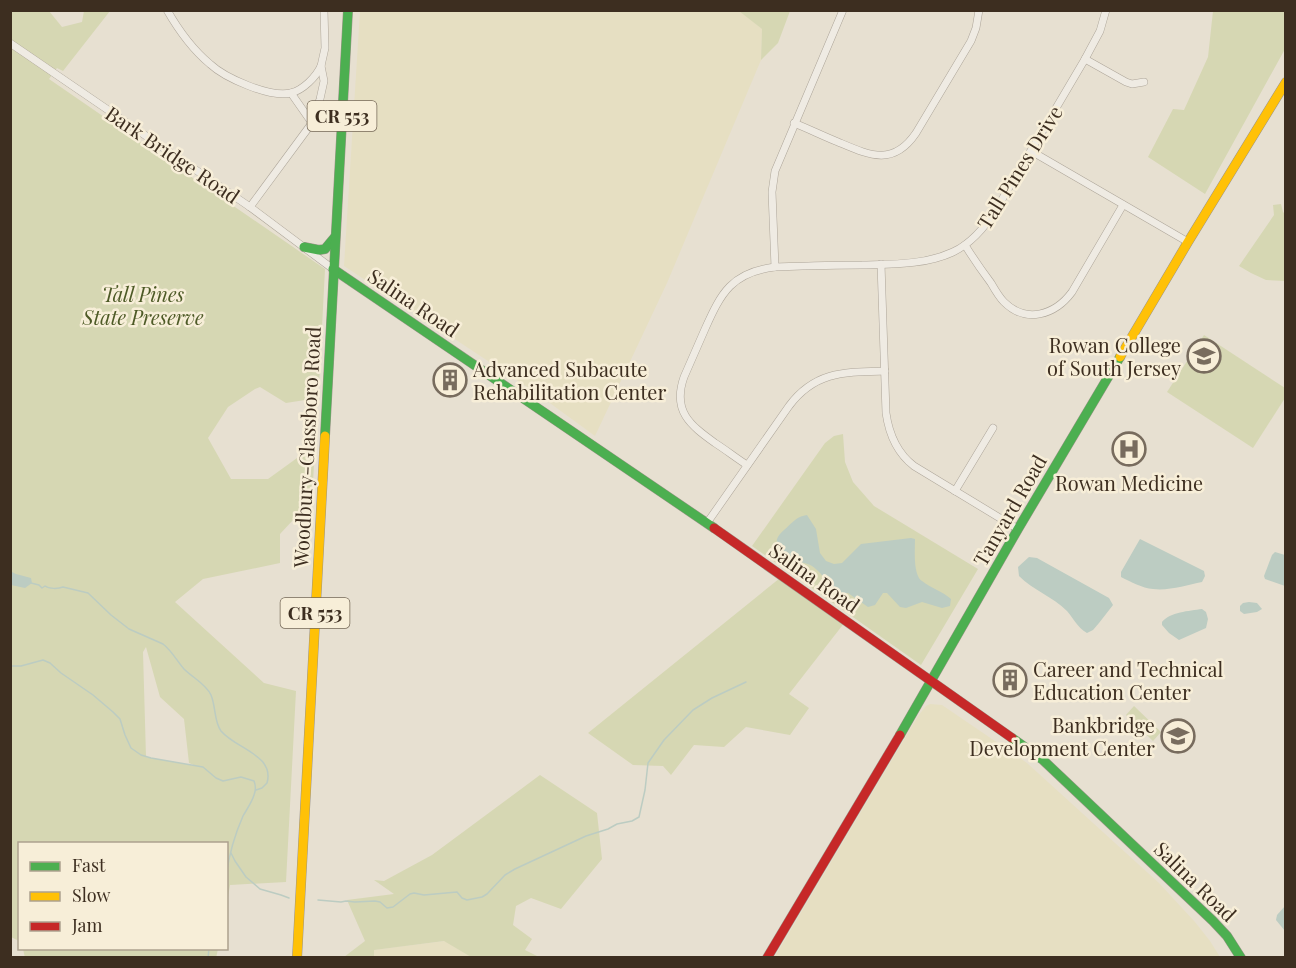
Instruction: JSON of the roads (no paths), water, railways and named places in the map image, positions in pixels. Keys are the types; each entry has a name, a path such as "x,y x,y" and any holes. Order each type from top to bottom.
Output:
{"street":[{"path":"167,10 191,47 215,69 260,90 291,93 313,78 321,66 325,48 324,10"},
{"name":"Woodbury-Glassboro Road","path":"297,957 348,10"},
{"path":"775,267 773,178 777,163 843,10"},
{"path":"794,123 867,154 882,155 899,150 910,142 916,133 971,41 979,10"},
{"name":"Tall Pines Drive","path":"747,465 688,421 680,395 684,377 723,293 736,280 760,269 922,261 952,253 964,245 989,221 1085,59 1100,31 1106,10"},
{"name":"Bark Bridge Road","path":"10,43 250,207 333,269"},
{"path":"1085,59 1126,82 1132,84 1144,82"},
{"path":"250,207 312,123 324,81 321,66"},
{"name":"Tanyard Road","path":"767,957 931,682 1018,528 1286,82"},
{"path":"291,93 312,123"},
{"path":"1031,151 1188,242"},
{"path":"964,245 1005,303 1022,313 1042,314 1062,304 1072,292 1123,205"},
{"path":"304,247 325,249 335,237"},
{"path":"881,264 890,434 906,459 914,466 1018,528"},
{"name":"Salina Road","path":"333,269 706,523 1043,760 1213,921 1227,936 1240,957"},
{"path":"706,523 791,402 806,387 822,378 838,373 885,371"},
{"path":"956,491 993,428"}],"waterway":[{"path":"31,583 42,588 45,586 63,587 88,593 129,629 163,644 184,669 209,691 221,731 253,753 265,766 268,773 267,783 256,790"},
{"path":"10,666 21,666 43,660 50,663 93,695 120,719 131,748 141,755 203,767 223,781 241,777 254,781 255,793 237,830 228,867"},
{"path":"318,900 375,901 387,908 393,907 414,893 424,895 457,892 467,900 482,897 505,875 515,869 586,836 632,821 639,817 648,763 664,740 693,710 746,682"},
{"path":"231,853 246,877 260,889 289,898"},
{"path":"208,958 209,950"}],"place":[{"name":"Rowan College of South Jersey","path":"1204,356"},
{"name":"Advanced Subacute Rehabilitation Center","path":"450,380"},
{"name":"Rowan Medicine","path":"1129,449"},
{"name":"Career and Technical Education Center","path":"1010,680"},
{"name":"Bankbridge Development Center","path":"1178,736"}],"park label":[{"name":"Tall Pines State Preserve","path":"143,304"}]}
